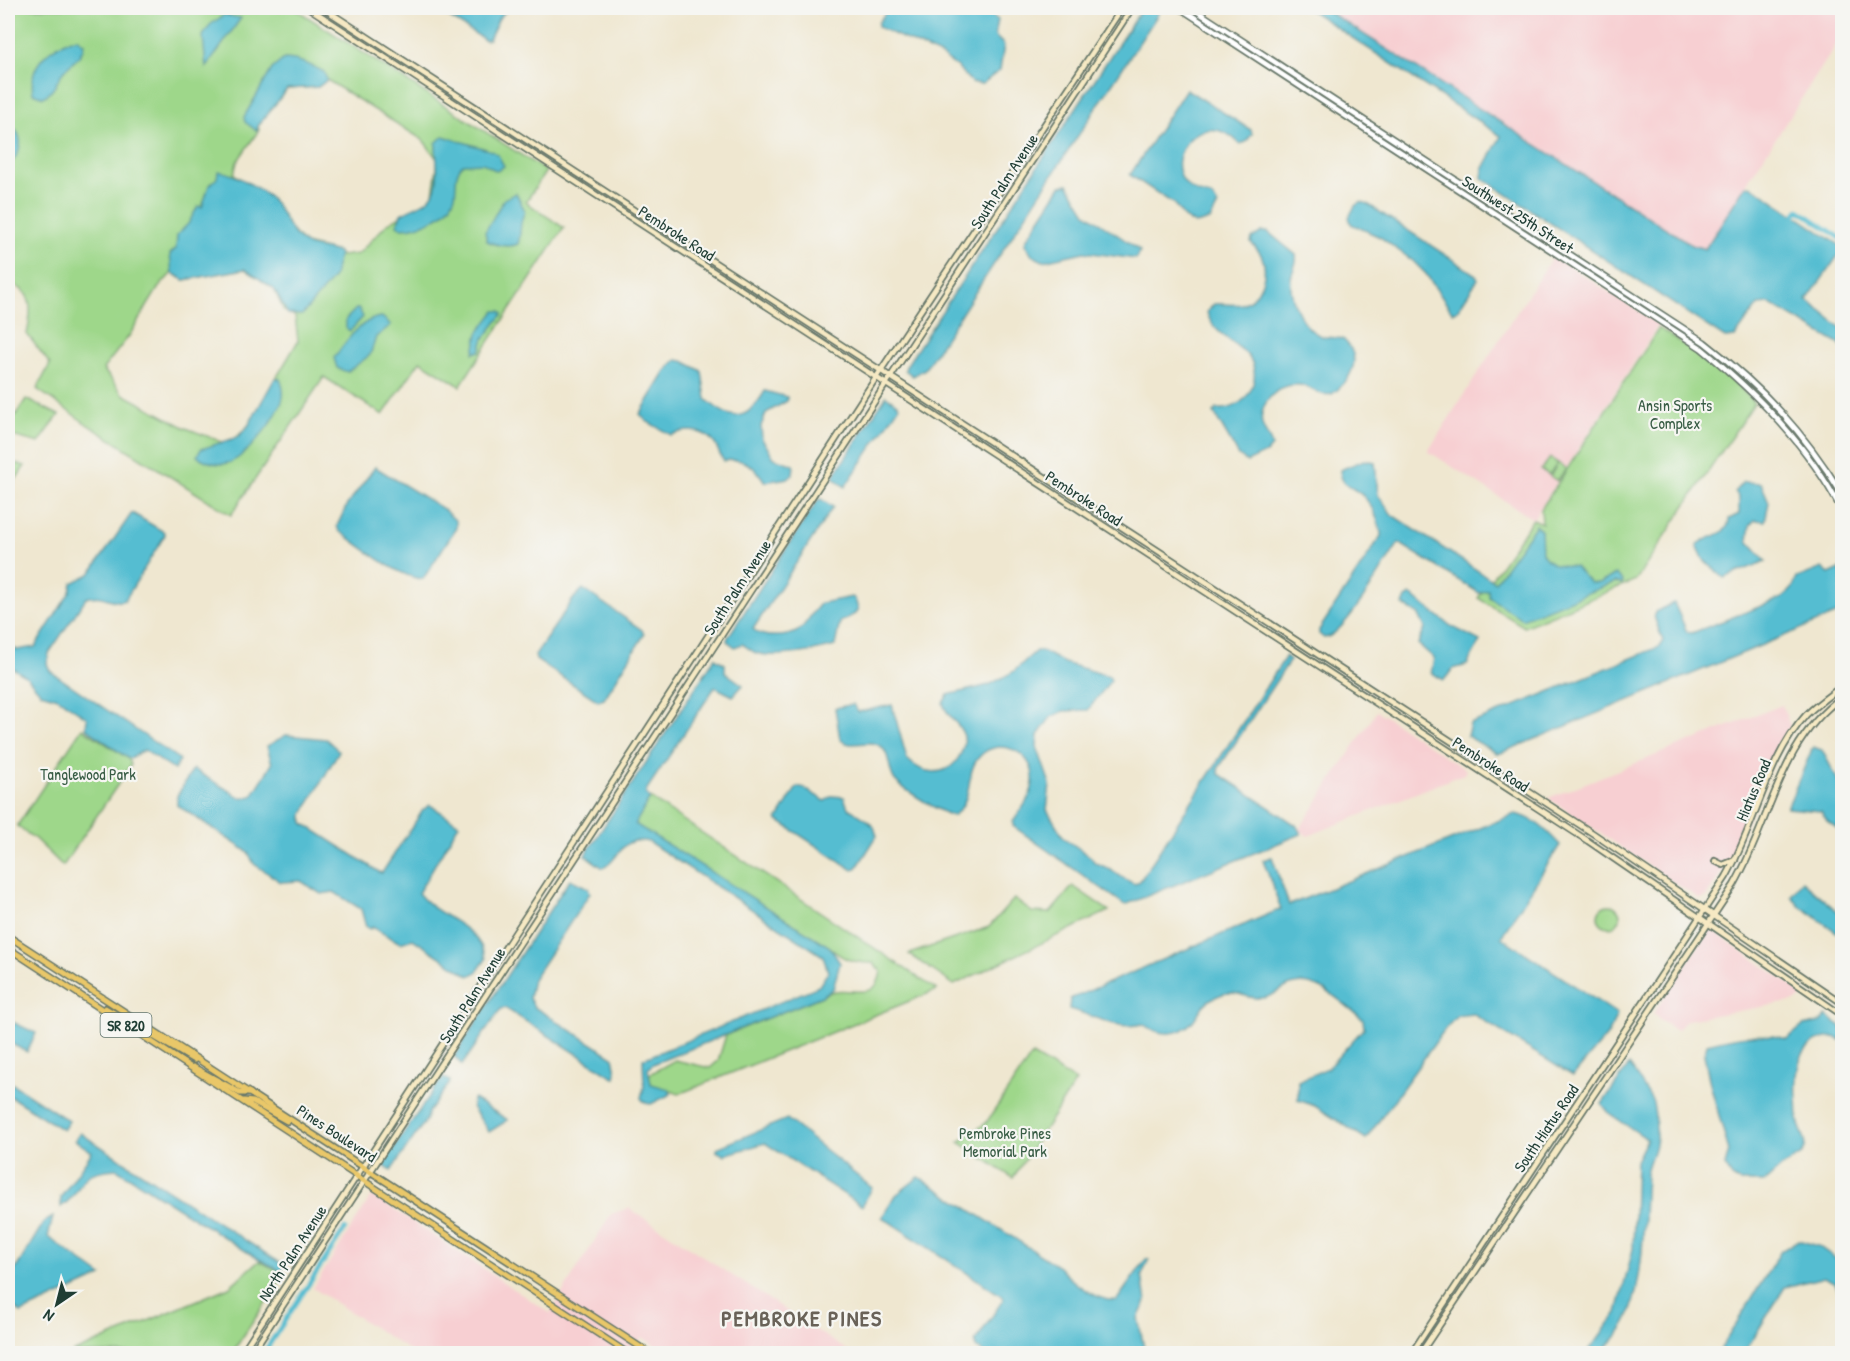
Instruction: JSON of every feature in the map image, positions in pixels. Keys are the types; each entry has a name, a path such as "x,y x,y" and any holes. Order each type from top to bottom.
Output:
{"highway":[{"name":"Pines Boulevard","path":"8,936 651,1353"},
{"name":"Pines Boulevard","path":"8,948 629,1353"},
{"path":"95,1005 110,1010 135,1025 143,1024"},
{"path":"138,1033 150,1034 183,1056 210,1067"},
{"path":"189,1066 204,1071 240,1093 250,1093"},
{"path":"242,1101 253,1102 303,1127"}],"main road":[{"name":"Pembroke Road","path":"309,8 1477,769 1709,922 1842,1015"},
{"name":"Pembroke Road","path":"323,8 1594,834 1842,1003"},
{"name":"South Palm Avenue","path":"363,1165 773,541 881,370 1122,8"},
{"name":"South Palm Avenue","path":"364,1181 1132,8"},
{"name":"Hiatus Road","path":"1700,916 1737,858 1783,752 1806,715 1842,686"},
{"name":"Hiatus Road","path":"1709,922 1744,866 1791,756 1813,722 1842,697"},
{"path":"1783,752 1791,756"},
{"path":"1477,769 1482,762"},
{"path":"1588,842 1594,834"},
{"path":"1715,861 1723,865 1737,858"},
{"name":"South Hiatus Road","path":"1411,1353 1700,916"},
{"name":"South Hiatus Road","path":"1420,1353 1709,922"},
{"name":"North Palm Avenue","path":"241,1353 363,1165"},
{"name":"North Palm Avenue","path":"251,1353 364,1181"}],"street":[{"name":"Southwest 25th Street","path":"1180,8 1701,348 1755,395 1818,470 1842,511"},
{"name":"Southwest 25th Street","path":"1192,8 1704,342 1758,387 1790,420 1823,463 1842,494"}],"shaded area":[{"path":"1323,8 1842,8 1842,36 1704,249 1692,245"},
{"path":"1553,256 1659,324 1533,519 1428,451"},
{"path":"1782,705 1790,726 1772,760 1732,856 1706,897 1699,899 1548,798"},
{"path":"1377,711 1466,770 1464,774 1308,836 1299,830"},
{"path":"1710,929 1804,994 1796,1001 1687,1020 1677,1030 1672,1028 1653,1014"},
{"path":"372,1195 550,1313 611,1214 629,1208 851,1353 667,1353 642,1337 632,1353 413,1353 313,1288"}],"green space":[{"path":"12,8 294,8 546,171 526,202 564,228 460,386 420,361 383,415 324,377 231,515 88,425 37,389 50,364 27,334 30,310 27,296 23,290 8,284 8,15","holes":["327,80 423,140 438,160 433,194 427,201 388,223 358,254 341,256 338,252 305,244 291,230 275,203 234,174 237,162 259,130 258,126 287,89 318,87","245,269 274,289 284,311 295,316 298,341 248,426 237,437 225,443 186,428 123,394 103,369 129,336 159,287 172,273 184,280"]},
{"name":"Ansin Sports Complex","path":"1659,328 1721,371 1754,403 1636,580 1524,627 1478,598 1533,519 1542,523 1541,509"},
{"path":"26,399 59,415 39,443 8,435 8,411 16,415"},
{"path":"1550,458 1558,463 1549,475 1541,470"},
{"path":"8,461 25,466 8,491"},
{"path":"1558,463 1566,469 1557,481 1550,476"},
{"name":"Tanglewood Park","path":"82,728 129,759 131,765 63,866 35,839 17,826"},
{"path":"650,798 937,990 679,1094 651,1084 648,1075 675,1060 710,1068 718,1061 726,1035 831,992 866,991 873,988 878,982 881,971 873,963 844,958 638,827 635,823"},
{"path":"1073,886 1109,911 954,985 909,954 989,927 1014,899 1032,912 1050,913"},
{"path":"1609,905 1617,908 1620,916 1617,924 1609,927 1601,924 1598,916 1601,908"},
{"name":"Pembroke Pines Memorial Park","path":"1032,1055 1076,1081 1013,1178 959,1142 986,1123"},
{"path":"259,1261 285,1274 232,1353 209,1353 207,1350 200,1354 72,1353 229,1287"}],"water":[{"path":"447,8 509,8 499,18 489,39 485,40 447,16"},
{"path":"889,8 990,8 989,13 998,20 995,36 1004,45 1000,70 982,84 972,83 957,67 940,55 878,27 878,23"},
{"path":"1142,8 1159,8 1158,14 925,369 913,376 905,370 906,366"},
{"path":"1307,8 1323,8 1692,245 1705,249 1745,186 1750,185 1841,246 1840,253 1807,300 1842,328 1842,346 1770,304 1758,305 1735,337 1725,338 1482,178 1483,170 1501,136"},
{"path":"224,15 241,18 206,68 203,36 210,25"},
{"path":"77,38 84,44 81,53 61,74 53,89 43,97 33,93 34,73 43,57 58,45"},
{"path":"284,59 310,65 324,72 327,80 318,87 287,89 258,126 257,131 245,122 244,117 272,69"},
{"path":"1186,89 1251,130 1252,134 1246,142 1240,144 1223,132 1206,130 1193,136 1183,148 1179,162 1181,177 1191,189 1211,196 1218,205 1210,220 1196,224 1185,219 1174,204 1130,175"},
{"path":"8,128 15,129 20,144 18,154 8,167"},
{"path":"443,136 492,151 498,155 504,166 497,171 483,163 463,164 457,174 455,195 447,209 441,215 425,223 402,228 397,225 401,214 432,196 437,182 436,143"},
{"path":"218,171 242,179 259,189 273,201 292,231 304,243 339,253 334,277 302,315 288,314 274,289 245,269 184,280 172,273 170,254 176,249 177,235 188,224 198,206 202,207 209,186 217,178"},
{"path":"1068,184 1086,213 1140,251 1136,259 1084,252 1043,261 1033,256 1025,244 1026,240 1061,186"},
{"path":"516,193 525,211 518,244 502,246 487,241 485,232 504,199"},
{"path":"1360,202 1366,203 1476,275 1478,279 1457,311 1452,312 1426,274 1413,261 1380,237 1351,224 1349,217"},
{"path":"1262,232 1268,232 1296,255 1291,278 1292,295 1304,321 1317,334 1344,340 1350,347 1354,362 1349,376 1332,394 1319,393 1300,385 1278,390 1267,402 1262,416 1263,427 1272,446 1266,453 1247,462 1239,456 1214,413 1217,409 1233,407 1246,397 1254,382 1253,365 1244,352 1216,328 1207,312 1214,304 1242,304 1254,297 1261,285 1264,264 1261,255 1251,242 1252,238"},
{"path":"356,309 359,309 363,317 350,331 346,328 346,319"},
{"path":"495,311 501,311 503,314 484,338 480,351 474,353 478,333"},
{"path":"382,317 391,325 376,337 370,355 347,372 337,368 334,358 348,339 360,326 374,318"},
{"path":"676,360 683,361 702,371 706,399 715,407 731,415 738,416 752,409 765,391 787,397 787,401 766,413 761,426 762,439 774,458 794,465 793,474 788,478 765,482 748,464 737,460 724,461 715,444 706,435 689,431 671,435 646,421 640,414 667,370"},
{"path":"275,378 280,379 283,388 281,405 253,445 228,463 211,463 197,456 201,449 238,437 248,426"},
{"path":"886,396 899,407 845,487 833,477"},
{"path":"1364,460 1375,462 1378,495 1392,515 1495,582 1536,525 1541,530 1542,553 1546,559 1554,564 1575,567 1590,583 1600,583 1616,574 1623,581 1622,584 1615,582 1522,619 1489,597 1488,590 1479,593 1399,543 1353,612 1332,634 1324,638 1319,634 1319,630 1381,536 1378,521 1370,505 1360,493 1345,484 1341,476 1340,470"},
{"path":"375,467 442,508 456,521 456,528 423,579 391,567 339,531 337,526 347,505"},
{"path":"1743,482 1761,483 1769,502 1765,521 1755,520 1750,525 1748,541 1766,561 1724,578 1704,560 1697,545 1722,532 1726,529 1729,519 1739,514 1739,498 1735,491"},
{"path":"821,499 833,507 753,629 768,636 792,634 802,627 821,603 852,597 858,609 855,614 840,622 835,646 782,655 754,652 742,644 735,647 727,641 728,637 818,500"},
{"path":"132,513 164,532 165,535 125,600 116,601 98,596 86,598 49,653 47,664 50,671 180,760 174,770 144,750 129,759 86,728 87,718 58,698 41,693 27,677 8,665 8,644 17,650 35,647 70,592 72,583 90,574"},
{"path":"1822,568 1829,574 1842,568 1842,612 1501,753 1496,753 1467,736 1470,724 1659,647 1663,641 1654,616 1657,611 1674,603 1687,632 1692,633 1782,598 1792,589 1797,578"},
{"path":"583,589 642,630 644,635 604,699 598,701 536,660 535,655 574,598"},
{"path":"1411,595 1451,626 1480,641 1467,665 1453,669 1444,680 1431,673 1434,658 1418,644 1425,628 1419,615 1403,605 1406,598"},
{"path":"1036,651 1042,651 1064,663 1109,676 1111,680 1088,710 1064,711 1051,717 1038,735 1037,747 1050,784 1047,810 1064,838 1091,857 1095,863 1135,884 1140,881 1286,656 1290,660 1218,769 1219,774 1296,825 1301,834 1125,905 1013,826 1033,784 1031,768 1021,754 1006,747 997,747 981,755 972,769 965,802 953,816 922,800 898,783 892,775 886,752 880,746 870,743 849,744 840,739 835,708 853,704 858,712 892,705 907,759 918,768 927,771 936,772 947,769 959,757 964,740 963,733 943,703 948,695 989,685 1013,672"},
{"path":"715,658 725,664 725,672 743,685 733,696 715,687 647,789 646,794 650,798 635,824 830,947 840,963 833,989 822,996 653,1064 648,1069 651,1084 669,1089 671,1094 651,1104 645,1103 641,1098 644,1086 643,1059 819,986 828,972 823,956 649,842 631,842 603,868 585,855"},
{"path":"286,735 326,739 339,751 303,814 303,823 379,872 382,873 423,810 430,805 459,824 418,893 426,902 475,937 486,959 477,972 469,976 413,939 400,943 372,927 370,929 366,927 361,909 334,892 321,894 301,881 281,882 254,864 248,852 177,805 177,796 193,769 241,798 252,796 272,764 267,746"},
{"path":"1813,747 1822,750 1842,788 1842,849 1838,829 1827,821 1821,811 1787,808"},
{"path":"797,787 802,787 825,801 832,796 844,797 848,808 874,827 877,836 856,869 853,870 777,820"},
{"path":"1515,814 1534,822 1560,845 1501,937 1617,1014 1609,1033 1573,1076 1473,1014 1457,1016 1445,1029 1366,1139 1315,1106 1298,1100 1298,1081 1328,1068 1364,1028 1363,1019 1339,999 1311,984 1291,985 1262,998 1233,993 1221,995 1206,1003 1192,1022 1174,1033 1155,1031 1143,1024 1133,1026 1114,1024 1069,1009 1070,999 1281,909 1263,860 1272,857 1289,905"},
{"path":"570,879 588,888 590,893 533,979 529,998 534,1007 613,1057 615,1078 505,1008 501,1009 462,1065 454,1056"},
{"path":"1802,881 1842,915 1842,936 1799,905 1791,896"},
{"path":"1827,1016 1842,1027 1842,1041 1835,1037 1813,1043 1801,1058 1798,1067 1796,1089 1798,1118 1805,1142 1802,1155 1784,1165 1765,1182 1740,1182 1732,1177 1725,1166 1729,1151 1709,1080 1704,1054 1707,1044 1757,1035 1787,1039 1803,1026 1820,1022"},
{"path":"8,1020 36,1033 27,1052 8,1042"},
{"path":"1629,1065 1653,1103 1656,1130 1656,1140 1646,1175 1641,1264 1634,1299 1624,1326 1602,1353 1587,1353 1617,1313 1633,1249 1636,1161 1647,1139 1610,1114 1602,1104"},
{"path":"443,1077 450,1081 449,1084 391,1171 382,1164"},
{"path":"8,1081 69,1121 63,1130 8,1095"},
{"path":"473,1099 508,1120 489,1132 472,1107"},
{"path":"787,1119 872,1188 862,1206 765,1143 724,1155 716,1151 719,1147"},
{"path":"80,1133 279,1262 284,1268 281,1271 252,1255 117,1169 93,1173 86,1177 70,1200 61,1207 61,1197 92,1152 75,1140"},
{"path":"919,1177 1059,1267 1093,1295 1117,1300 1146,1259 1149,1259 1142,1275 1146,1302 1138,1318 1145,1353 985,1354 976,1347 975,1342 1003,1300 1002,1296 882,1217 896,1195"},
{"path":"53,1217 48,1237 102,1276 21,1313 8,1302 8,1282 44,1222"},
{"path":"1798,1240 1818,1246 1842,1263 1842,1301 1835,1282 1824,1277 1785,1287 1744,1353 1718,1353 1781,1251"}],"waterway":[{"path":"1792,219 1799,210 1842,239"},
{"path":"263,1354 345,1229"}],"district":[{"name":"PEMBROKE PINES","path":"802,1318"}]}
